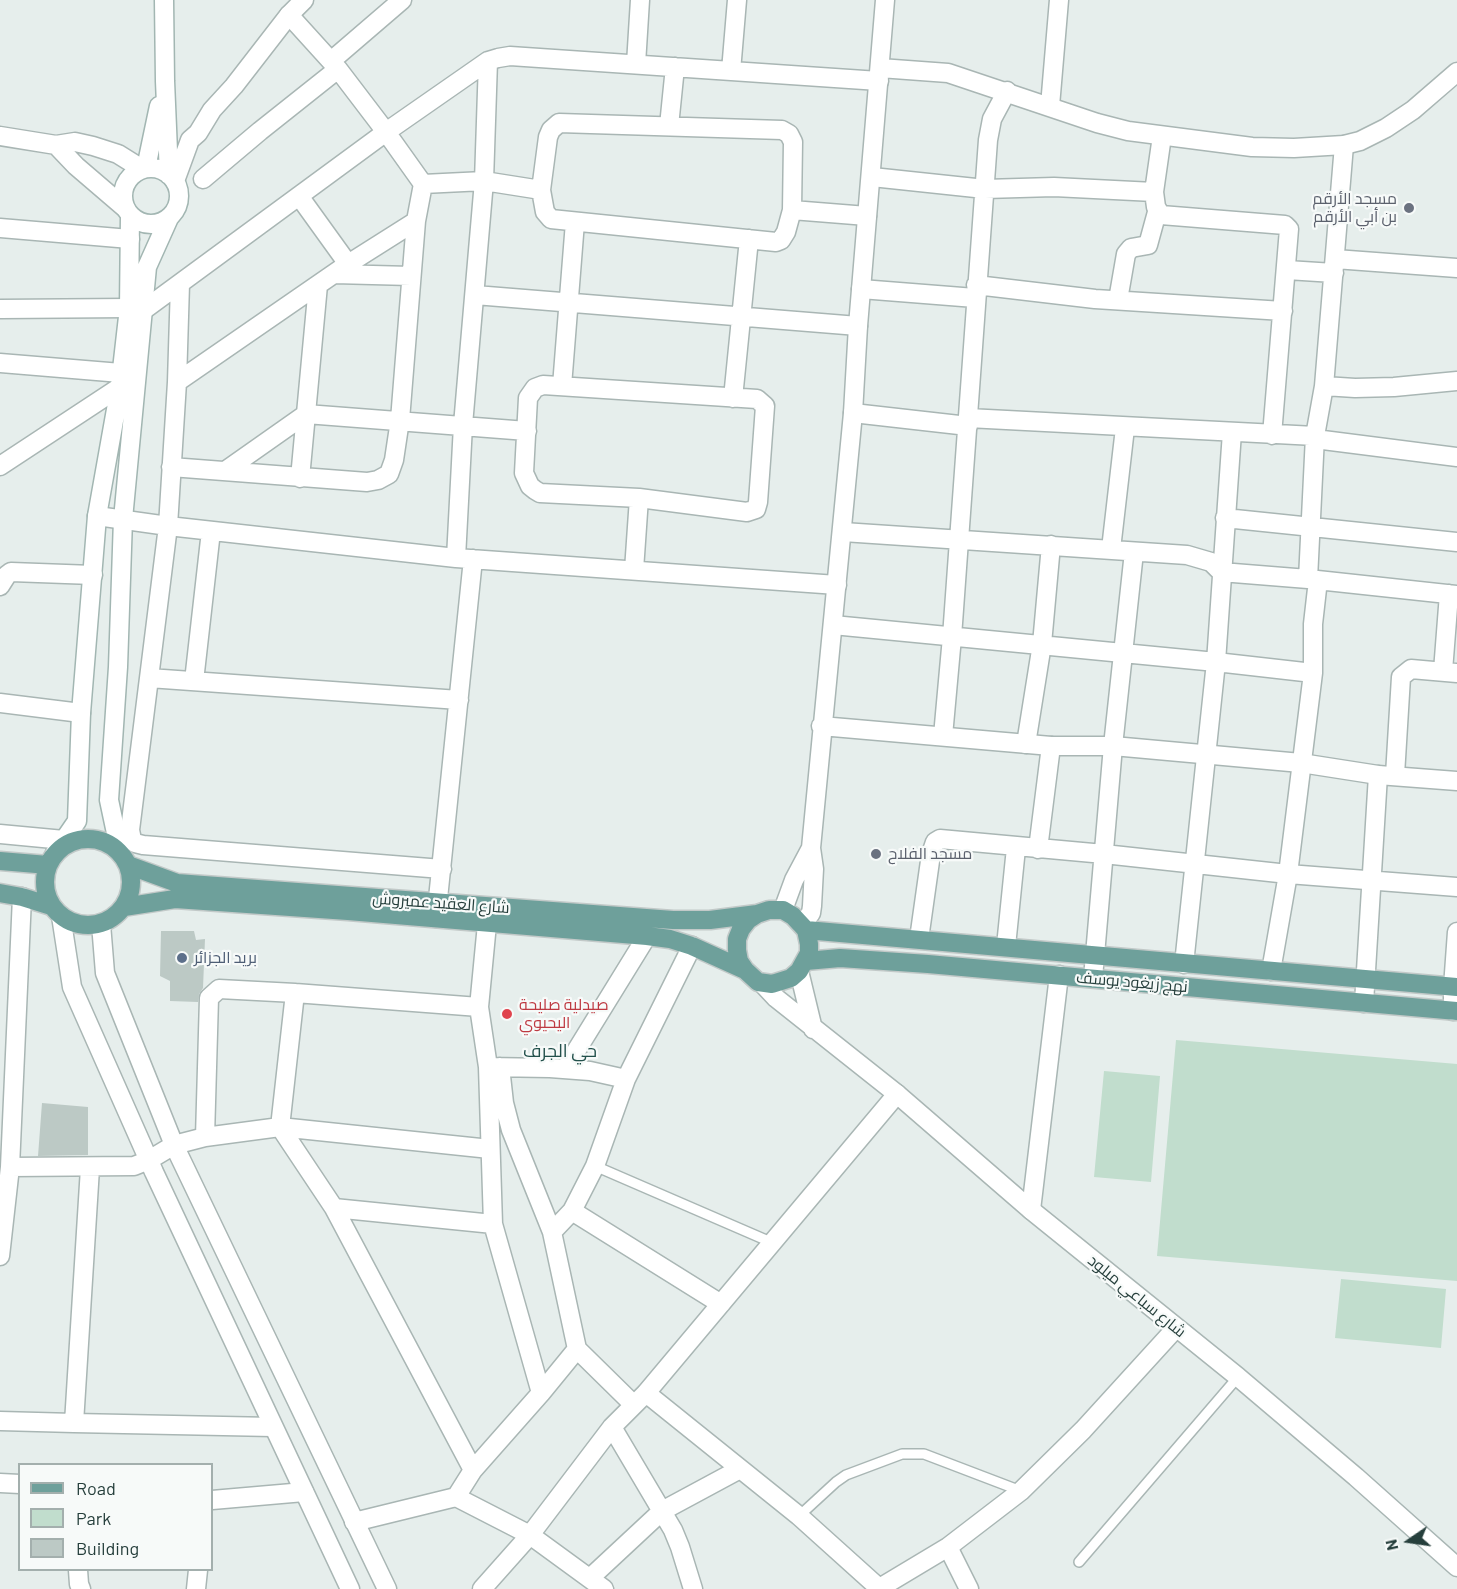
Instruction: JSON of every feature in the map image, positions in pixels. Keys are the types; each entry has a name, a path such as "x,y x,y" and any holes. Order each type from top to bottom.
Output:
{"main road":[{"path":"0,893 22,897 56,911 73,923 87,926 101,924 114,917 124,907 130,893 131,879 124,858 108,843 94,839 80,839 66,844 55,853 44,879 45,893 56,911"},
{"path":"0,861 55,853"},
{"name":"شارع العقيد عميروش","path":"124,858 177,883 437,911 487,924 670,939 692,946 745,970"},
{"name":"شارع العقيد عميروش","path":"124,907 176,899 673,920 710,920 757,914"},
{"path":"769,910 783,910 804,928 809,944 802,966 782,982 758,982 739,961 737,939 748,920 757,914 769,910"},
{"name":"نهج زيغود يوسف","path":"804,928 1455,987"},
{"name":"نهج زيغود يوسف","path":"802,966 851,959 1059,975 1455,1011"}],"street":[{"path":"172,178 190,140 198,133 212,110 234,87 289,15 304,0"},
{"path":"203,179 334,65 402,0"},
{"path":"636,64 640,0"},
{"path":"731,71 737,0"},
{"path":"804,928 812,906 814,868 811,848 843,532 885,0"},
{"path":"1050,106 1059,0"},
{"path":"0,834 55,853 77,821 81,713 97,516 135,310 147,267 179,197 172,178 165,81 164,4"},
{"path":"171,467 367,482 378,480 389,474 394,460 400,420 416,221 423,184 334,65 289,15"},
{"path":"0,309 135,310 180,284 386,132 488,61 510,56 731,71 948,73 1097,123 1128,131 1252,147 1294,148 1344,145 1360,141 1386,128 1413,110 1457,72"},
{"path":"437,911 459,700 464,558 463,425 484,181 488,61"},
{"path":"669,126 675,67"},
{"path":"124,858 109,800 118,667 123,519 135,310 127,212 122,199 127,180 144,168 165,81"},
{"path":"943,736 988,140 992,119 1006,91"},
{"path":"559,123 669,126 782,130 789,134 793,142 792,210 782,240 776,242 575,222 551,219 545,212 541,190 548,137 551,130 559,123"},
{"path":"0,136 56,145 75,142 93,146 118,154 144,168 159,169 172,178"},
{"path":"1118,300 1126,254 1131,249 1148,245 1157,212 1154,192 1162,136"},
{"path":"56,145 76,166 143,224 152,225 169,218"},
{"path":"1271,971 1288,874 1313,673 1311,526 1315,438 1324,386 1344,145"},
{"path":"872,177 986,189 1054,187 1154,192"},
{"path":"423,184 484,181 541,190"},
{"path":"299,196 341,269"},
{"path":"792,210 867,216"},
{"path":"1157,212 1161,215 1286,225 1289,229 1272,435"},
{"path":"177,382 341,269 416,221"},
{"path":"562,386 575,222"},
{"path":"0,228 130,240"},
{"path":"732,398 749,239"},
{"path":"1287,270 1334,266 1457,268"},
{"path":"341,269 411,276"},
{"path":"180,284 177,382 168,526 130,831 132,840 135,843 442,868"},
{"path":"300,478 318,285"},
{"path":"861,289 976,291 1283,311"},
{"path":"475,295 858,326"},
{"path":"0,363 121,380"},
{"path":"0,466 121,380"},
{"path":"1324,386 1394,387 1457,381"},
{"path":"543,385 732,398 757,399 765,406 758,502 756,508 747,512 639,498 540,493 530,486 525,473 528,398 531,392 543,385"},
{"path":"853,413 968,422 1232,432 1315,438 1457,457"},
{"path":"225,471 306,414 527,431"},
{"path":"1111,549 1125,428"},
{"path":"1184,964 1216,662 1232,432"},
{"path":"634,570 639,498"},
{"path":"97,516 211,531 464,558 837,585"},
{"path":"1225,518 1457,542"},
{"path":"194,681 211,531"},
{"path":"843,532 1187,555 1211,562 1221,572 1313,579 1453,595 1450,672 1411,669 1401,677 1370,881 1364,1003"},
{"path":"1026,744 1042,644 1051,545"},
{"path":"1093,978 1113,746 1134,552"},
{"path":"0,586 11,572 93,575"},
{"path":"833,625 1042,644 1313,673"},
{"path":"149,678 459,700"},
{"path":"0,702 81,713"},
{"path":"822,726 1051,746 1113,746 1302,763 1386,775 1457,781"},
{"path":"1038,849 1051,746"},
{"path":"919,939 931,854 936,840 947,839 1016,848 1104,854 1288,874 1457,887"},
{"path":"783,910 794,880 811,848"},
{"path":"1006,946 1016,848"},
{"path":"0,1256 10,1167 22,897"},
{"path":"56,911 72,987 149,1160 350,1589"},
{"path":"101,924 105,973 174,1145 387,1589"},
{"path":"487,924 479,1006 511,1130 552,1232 577,1349 640,1399 740,1469 799,1516 878,1588 948,1547 1021,1491 1083,1430 1176,1329"},
{"path":"1455,1011 1457,932"},
{"path":"565,1069 647,936"},
{"path":"552,1232 572,1211 595,1166 626,1079 692,946"},
{"path":"802,966 813,1029"},
{"path":"1031,1210 1059,975"},
{"name":"شارع سباعي ميلود","path":"762,983 776,998 897,1094 1031,1210 1238,1377 1457,1567"},
{"path":"205,1137 209,998 219,989 479,1006"},
{"path":"295,993 280,1127 334,1208 473,1470"},
{"path":"494,1067 590,1071 626,1079"},
{"path":"494,1067 490,1149 493,1224 542,1393"},
{"path":"482,1589 531,1535 612,1427 640,1399 722,1304 897,1094"},
{"path":"10,1167 134,1166 174,1145 205,1137 280,1127 490,1149"},
{"path":"74,1423 90,1168"},
{"path":"334,1208 493,1224"},
{"path":"572,1211 722,1304"},
{"path":"456,1497 473,1470 542,1393 577,1349"},
{"path":"0,1421 273,1427"},
{"path":"612,1427 662,1511 680,1547 693,1589"},
{"path":"354,1522 456,1497 531,1535 597,1584 662,1511 740,1469"},
{"path":"0,1483 18,1484"},
{"path":"213,1500 304,1492"},
{"path":"948,1547 969,1589"},
{"path":"78,1571 81,1589"},
{"path":"196,1589 198,1571"}],"lane":[{"path":"595,1166 773,1243"},
{"path":"1079,1562 1238,1377"},
{"path":"799,1516 846,1475 902,1454 924,1454 1021,1491"}],"green space":[{"path":"1176,1040 1457,1064 1457,1281 1157,1256"},
{"path":"1104,1071 1160,1076 1151,1182 1094,1177"},
{"path":"1341,1279 1446,1289 1441,1348 1335,1338"}],"building":[{"name":"بريد الجزائر","path":"161,931 194,931 196,940 205,939 203,988 198,1002 170,1001 170,981 160,976"},
{"path":"42,1103 88,1107 88,1155 38,1156"}],"place":[{"name":"مسجد الأرقم بن أبي الأرقم","path":"1409,208"},
{"name":"مسجد الفلاح","path":"876,854"},
{"name":"بريد الجزائر","path":"182,958"},
{"name":"صيدلية صليحة اليحيوي","path":"507,1014"}],"district":[{"name":"حي الجرف","path":"560,1051"}]}
